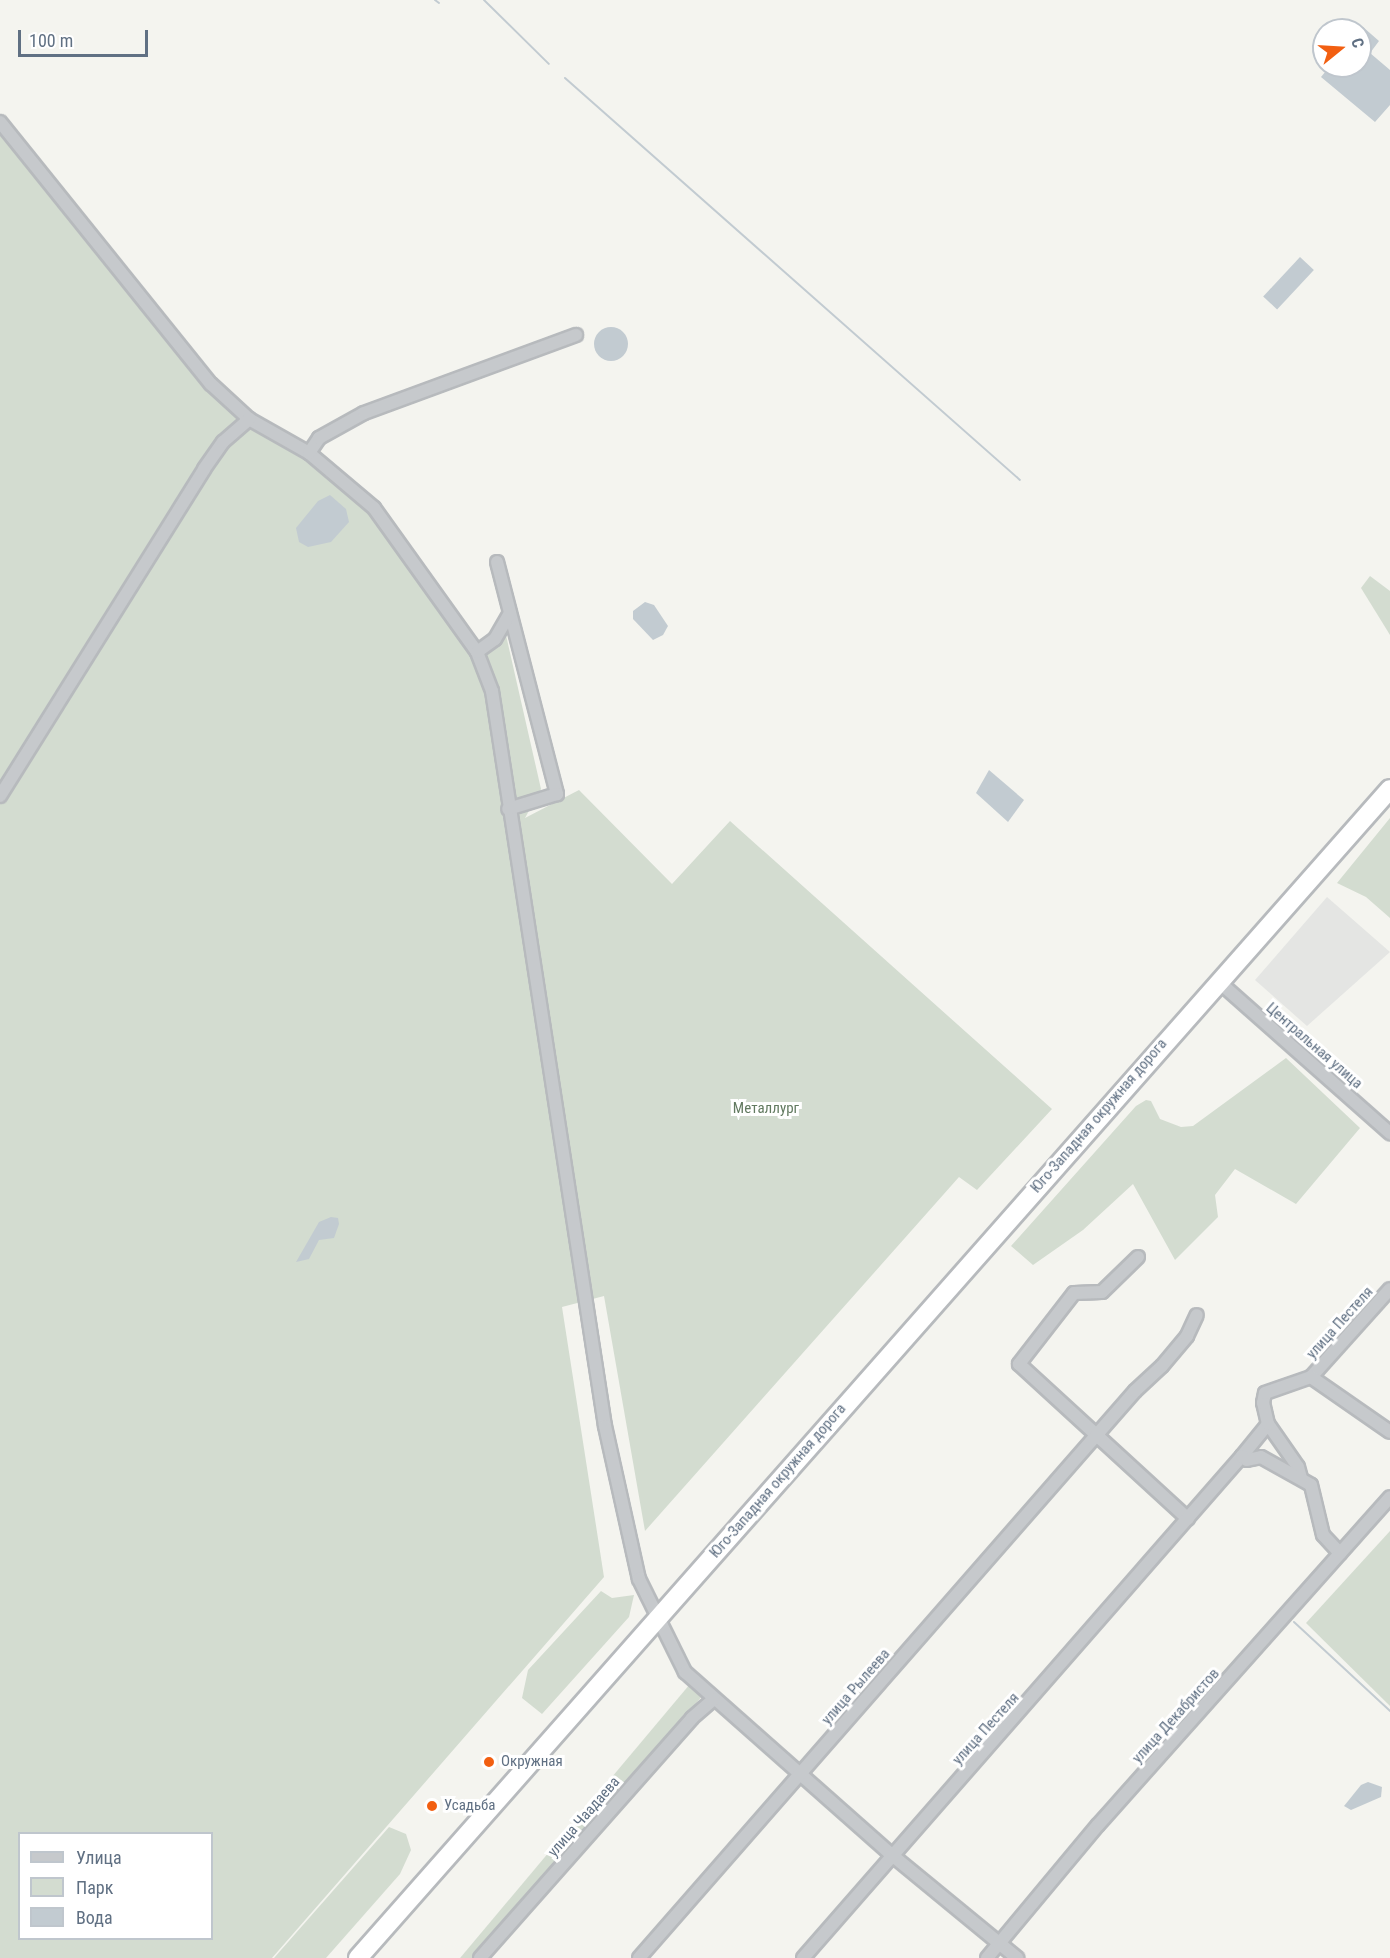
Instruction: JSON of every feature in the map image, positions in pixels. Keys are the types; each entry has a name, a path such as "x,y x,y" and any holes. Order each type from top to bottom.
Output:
{"highway":[{"path":"1218,981 1390,789"},
{"name":"Юго-Западная окружная дорога","path":"364,1956 656,1618 1218,981"}],"street":[{"path":"0,122 211,384 249,418 309,453 375,508 477,652 492,692 508,809 605,1426 634,1563 656,1618 685,1672 894,1856 1017,1958"},
{"path":"309,453 319,438 364,413 576,335"},
{"path":"0,796 204,469 223,442 249,418"},
{"path":"497,562 556,794 508,809"},
{"path":"477,652 495,639 510,613"},
{"name":"Центральная улица","path":"1218,981 1390,1132"},
{"path":"1138,1257 1102,1292 1074,1293 1019,1364 1188,1518"},
{"name":"улица Пестеля","path":"1311,1377 1390,1289"},
{"name":"улица Рылеева","path":"639,1958 1134,1391 1162,1366 1187,1336 1197,1315"},
{"path":"1301,1478 1298,1467 1268,1424 1263,1403 1266,1393 1311,1377 1390,1432"},
{"name":"улица Пестеля","path":"803,1958 1268,1424"},
{"path":"1242,1456 1247,1460 1261,1457 1311,1485 1323,1535 1341,1553"},
{"name":"улица Декабристов","path":"987,1958 1098,1825 1390,1497"},
{"name":"улица Чаадаева","path":"480,1958 692,1718 714,1699"}],"shaded area":[{"path":"1327,897 1390,952 1307,1026 1255,980"}],"green space":[{"name":"Металлург","path":"0,122 226,400 351,485 477,652 503,622 541,789 525,818 579,790 672,884 730,821 1052,1109 977,1190 959,1177 645,1531 604,1296 562,1307 604,1577 272,1958 0,1958"},
{"path":"1370,576 1390,591 1390,635 1361,588"},
{"path":"1390,818 1390,918 1366,897 1337,883"},
{"path":"1286,1058 1360,1128 1296,1204 1235,1169 1215,1195 1218,1217 1175,1260 1133,1184 1083,1230 1033,1265 1011,1246 1136,1106 1146,1100 1151,1101 1160,1119 1181,1127 1193,1126"},
{"path":"1390,1531 1390,1706 1306,1623"},
{"path":"601,1591 612,1598 634,1595 629,1617 542,1714 522,1698 528,1670"},
{"path":"690,1684 703,1695 482,1958 460,1958"},
{"path":"389,1827 406,1834 411,1850 400,1874 326,1958 274,1958"}],"water":[{"path":"1372,35 1379,41 1372,50"},
{"path":"1372,55 1390,70 1390,105 1375,122 1322,78 1372,78"},
{"path":"1300,257 1314,270 1277,309 1263,296"},
{"path":"611,327 623,332 628,344 623,356 611,361 599,356 594,344 599,332"},
{"path":"330,495 346,509 349,522 331,542 308,547 299,542 296,528 318,501"},
{"path":"645,602 654,605 668,626 663,635 653,640 633,619 633,611"},
{"path":"989,770 1024,800 1008,822 976,793"},
{"path":"331,1217 338,1218 339,1224 334,1238 319,1240 309,1259 296,1262 319,1222"},
{"path":"1368,1782 1382,1787 1381,1797 1351,1810 1344,1806 1361,1785"}],"waterway":[{"path":"435,0 439,3"},
{"path":"484,0 549,64"},
{"path":"565,78 1020,480"},
{"path":"1294,1622 1390,1711"}],"place":[{"name":"Окружная","path":"489,1762"},
{"name":"Усадьба","path":"432,1806"}]}
